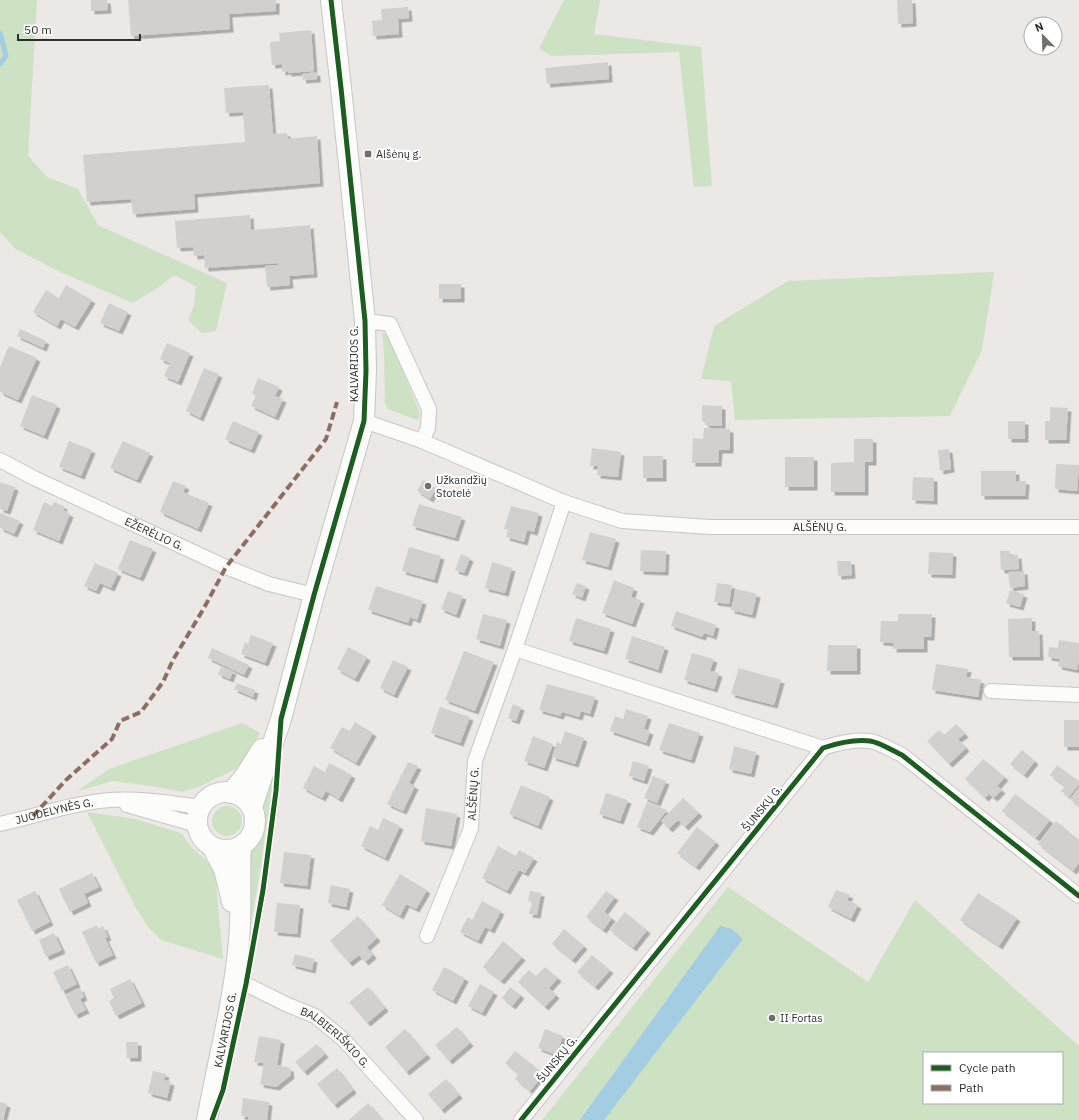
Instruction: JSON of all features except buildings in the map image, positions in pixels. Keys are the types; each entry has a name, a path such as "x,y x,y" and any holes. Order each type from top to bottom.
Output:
{"main road":[{"name":"KALVARIJOS G.","path":"252,807 281,719 314,595 364,421 366,371 365,321 341,88 330,0"},
{"name":"KALVARIJOS G.","path":"231,792 245,776 281,719"},
{"path":"231,792 246,800 252,807 255,816 253,833 248,841 241,846 232,850 213,848 200,834 199,816 206,800 214,795 231,792"},
{"name":"KALVARIJOS G.","path":"207,1120 235,979 240,939 241,889 239,868 241,846"},
{"name":"KALVARIJOS G.","path":"213,848 224,868 240,939"}],"street":[{"path":"365,321 390,324 429,409 428,428 422,441"},
{"name":"ALŠĖNŲ G.","path":"364,421 422,441 564,502 622,521 710,527 1079,527"},
{"name":"EŽERĖLIO G.","path":"0,460 34,478 226,567 269,584 314,595"},
{"name":"ALŠĖNŲ G.","path":"427,936 471,828 474,761 515,649 564,502"},
{"path":"515,649 823,748 852,741 871,741 902,755 1079,896"},
{"path":"992,691 1079,695"},
{"name":"ŠUNSKŲ G.","path":"521,1120 823,748"},
{"name":"JUODELYNĖS G.","path":"0,824 75,806 110,800 148,800 199,816"},
{"name":"BALBIERIŠKIO G.","path":"235,979 315,1016 343,1039 416,1120"}],"green space":[{"path":"0,0 37,0 28,156 47,177 78,189 98,225 227,283 216,331 202,333 188,320 194,306 196,286 174,275 162,285 133,303 58,271 16,249 0,232"},
{"path":"564,0 600,0 594,34 701,47 712,186 694,187 679,52 551,56 539,48"},
{"path":"994,272 982,350 950,416 735,420 731,381 701,379 714,326 788,281"},
{"path":"382,332 389,337 419,411 420,417 417,420 388,409 385,404"},
{"path":"242,723 260,733 244,760 234,770 196,788 182,792 113,781 77,791 109,769"},
{"path":"276,761 259,878 248,940 246,877 251,849 261,836 265,825 262,807"},
{"path":"227,806 233,807 241,815 241,827 233,835 227,836 221,835 213,827 212,821 213,815 221,807"},
{"path":"87,812 135,819 181,833 192,848 205,859 215,872 223,959 161,940 148,927 136,908"},
{"name":"II Fortas","path":"728,887 868,982 915,900 1079,1046 1079,1120 542,1120"}],"water":[{"path":"720,926 732,929 743,939 604,1120 580,1120"}],"waterway":[{"path":"0,33 6,56 0,64"}],"marked path":[{"path":"33,816 66,780 112,739 120,721 141,712 163,682 173,660 226,567 326,439 337,402"}],"cycle path":[{"path":"212,1120 223,1090 246,984 263,890 276,791 281,719 314,595 364,421 366,371 365,321 331,0"},
{"path":"521,1120 823,748 846,742 870,741 902,755 1079,896"}],"place":[{"name":"Alšėnų g.","path":"368,154"},
{"name":"Užkandžių Stotelė","path":"428,486"},
{"name":"II Fortas","path":"772,1018"}]}
